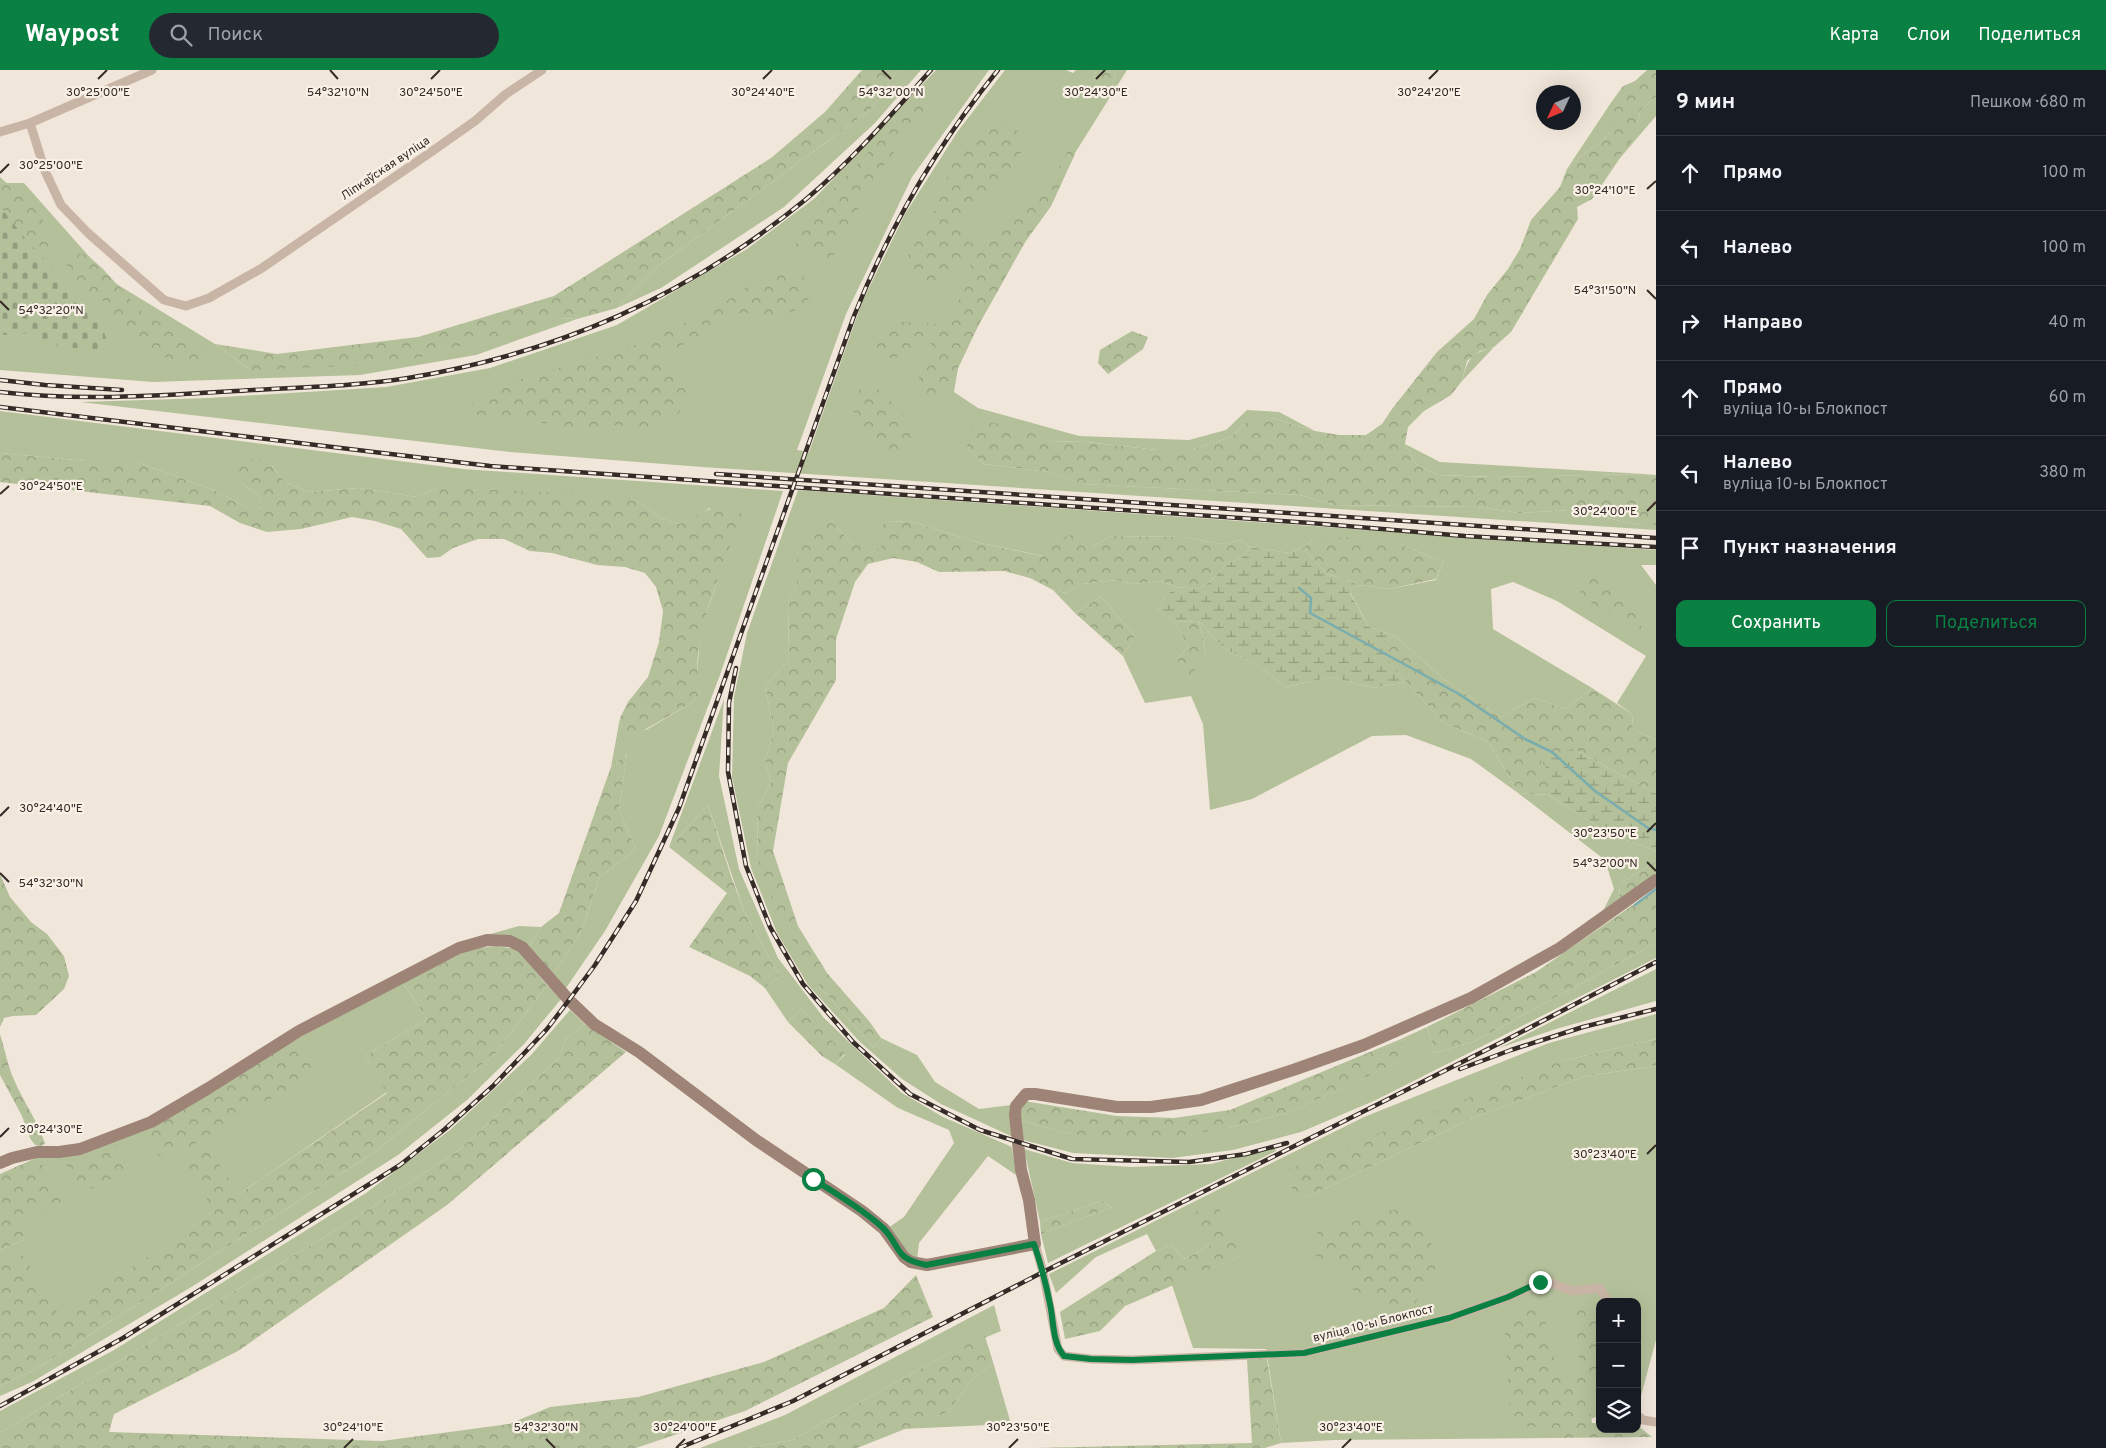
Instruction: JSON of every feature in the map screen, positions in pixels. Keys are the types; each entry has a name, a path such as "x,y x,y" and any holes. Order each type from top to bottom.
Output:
{"street":[{"path":"0,132 30,123 152,70"},
{"name":"Ліпкаўская вуліца","path":"30,123 45,171 61,205 88,233 164,300 186,306 209,298 238,283 431,152 475,121 506,94 542,70"},
{"path":"0,1163 38,1152 59,1152 80,1148 151,1122 299,1031 459,948 487,940 510,941 522,947 569,1000 594,1024 639,1052 756,1140 862,1210 884,1229 904,1257 911,1262 926,1265 1034,1244 1029,1200 1021,1170 1015,1115 1016,1106 1026,1094 1117,1107 1151,1108 1201,1100 1296,1069 1372,1042 1471,998 1560,948 1656,880"},
{"name":"вуліца 10-ы Блокпост","path":"1034,1244 1047,1288 1058,1349 1064,1356 1091,1359 1132,1360 1304,1353 1449,1318 1508,1297 1540,1282 1549,1282 1572,1291 1600,1288 1606,1298"},
{"path":"1641,1418 1656,1422"}],"green space":[{"path":"862,70 898,70 870,110 658,266 617,308 577,319 561,318 397,364 251,370 215,344 277,354 418,337 554,296 771,158 825,112"},
{"path":"898,70 921,70 875,123 784,207 661,288 617,308 658,266 870,110"},
{"path":"936,70 989,70 912,177 846,314 797,450 809,452 862,302 905,214 958,131 1005,70 1066,70 1073,73 1076,70 1096,70 1094,79 1112,86 1116,70 1127,70 1075,153 1051,206 1025,242 978,326 958,368 954,392 978,408 1079,436 1189,440 1226,430 1247,410 1279,412 1315,431 1272,418 1244,424 1231,437 1190,450 1157,450 1087,442 1050,441 1033,435 967,448 984,464 1050,472 1083,484 1300,495 1334,505 1477,507 1520,513 1570,510 1640,525 1656,525 1656,530 702,467 510,452 80,402 208,398 386,387 490,368 617,325 747,249 815,198"},
{"path":"1096,70 1116,70 1112,86 1102,90 1094,79"},
{"path":"1647,70 1656,70 1656,97 1641,109 1632,141 1597,182 1599,189 1592,199 1577,207 1578,219 1511,332 1494,347 1480,351 1467,361 1462,381 1451,395 1424,411 1408,427 1405,444 1416,464 1438,475 1489,477 1644,474 1656,478 1656,525 1640,525 1570,510 1520,513 1477,507 1334,505 1300,495 1082,484 1050,472 984,464 967,448 968,434 975,421 1013,425 1050,441 1087,442 1157,450 1190,450 1231,437 1244,424 1257,417 1272,418 1315,431 1339,435 1366,435 1382,424 1437,352 1474,319 1487,295 1508,269 1520,249 1531,220 1560,187 1567,169 1586,152 1602,142 1610,132 1610,104 1623,86 1635,81"},
{"path":"1656,97 1656,116 1620,158 1599,189 1596,182 1616,158 1638,120 1641,109"},
{"path":"918,100 928,106 872,182 829,264 795,246 806,218"},
{"path":"1610,104 1610,132 1602,142 1586,152 1567,169"},
{"path":"1004,122 1019,132 1024,146 1007,173 975,202 967,214 962,230 970,243 984,241 1007,216 1051,181 1069,149 1075,154 1051,206 1025,242 978,326 958,368 955,380 943,388 934,400 920,392 916,383 935,347 930,343 904,357 883,358 871,344 876,331 891,321 936,324 952,312 974,272 969,263 958,269 928,299 923,295 925,282 918,275 907,271 905,261 935,210 959,145 982,127"},
{"path":"0,177 46,223 51,239 49,245 38,256 22,264 0,271"},
{"path":"0,183 24,183 110,280 215,344 251,370 561,318 577,319 476,355 360,375 153,382 0,370"},
{"path":"0,206 27,241 98,315 110,350 57,347 56,340 32,339 30,333 0,335"},
{"path":"70,253 87,255 102,268 143,313 208,350 214,358 208,365 188,367 138,346 124,336 100,296 84,289 72,276 64,260"},
{"path":"798,271 809,282 809,299 796,310 771,321 753,313 736,313 702,335 664,354 664,363 690,382 689,402 674,418 648,427 611,425 595,432 570,433 554,424 489,422 472,412 470,405 495,387 645,342 724,303 749,285 772,274"},
{"path":"1132,331 1148,337 1143,349 1108,374 1098,363 1100,350"},
{"path":"1494,347 1462,381 1471,358 1480,352"},
{"path":"866,384 882,391 909,422 912,441 895,451 875,444 859,427 851,405 855,394"},
{"path":"0,411 463,469 783,491 720,675 659,836 605,931 566,988 553,975 582,930 599,878 636,849 619,810 627,753 611,767 620,718 623,729 646,730 693,702 700,694 697,678 700,632 735,530 710,508 694,518 679,524 659,517 641,503 469,489 435,489 417,497 359,488 309,492 285,482 272,466 241,483 256,493 261,499 259,511 244,506 214,490 134,461 86,461 0,453"},
{"path":"1405,444 1440,462 1644,474 1493,477 1438,475 1416,464"},
{"path":"0,453 86,461 134,461 214,490 244,506 259,510 261,499 256,493 241,483 234,470 242,460 259,459 272,466 285,482 309,492 359,488 417,497 435,489 469,489 609,495 641,503 659,517 679,524 715,507 722,506 738,507 742,515 702,628 698,661 700,694 693,702 634,736 623,729 620,718 628,702 648,677 659,642 663,611 656,587 645,573 625,567 597,565 552,553 530,551 504,539 478,539 453,548 440,557 427,558 401,529 375,521 352,517 301,529 267,532 240,523 210,506 0,482"},
{"path":"1644,474 1656,475 1656,478"},
{"path":"798,490 1656,550 1656,565 1641,565 1656,585 1656,740 1633,729 1632,714 1617,703 1646,656 1557,601 1513,582 1491,589 1493,629 1592,688 1566,709 1535,698 1501,717 1445,680 1395,636 1369,627 1350,592 1359,585 1389,589 1436,580 1443,562 1399,544 1313,539 1303,548 1289,553 1250,547 1240,540 1222,544 1182,537 1111,536 1093,546 1081,546 1060,538 1043,556 976,542 910,521 887,522 881,539 882,547 871,553 853,545 830,520 797,555 797,585 788,602 789,660 765,686 774,731 765,761 771,783 757,808 758,861 820,987 874,1048 881,1038 917,1055 935,1082 979,1109 1011,1105 1013,1137 941,1104 902,1079 859,1041 808,985 777,933 751,868 732,777 734,697 747,633"},
{"path":"830,520 853,545 863,543 871,553 881,547 881,539 876,530 887,522 910,521 976,542 1042,556 1060,538 1072,535 1082,546 1093,546 1111,536 1182,537 1222,544 1240,540 1250,547 1243,557 1228,563 1212,580 1199,589 1177,587 1160,581 1135,584 1116,580 1081,584 1066,593 1053,590 1030,578 1004,571 939,572 917,562 893,558 868,564 855,582 836,639 836,680 788,763 773,851 798,926 827,973 869,1021 881,1038 874,1048 820,987 780,919 758,861 757,808 771,783 765,761 774,731 765,686 789,660 788,602 797,585 797,555 805,533 818,521"},
{"path":"1353,537 1399,544 1443,562 1436,579 1389,589 1359,585 1326,573 1303,548 1313,539"},
{"path":"1250,547 1289,553 1303,548 1326,573 1359,585 1350,593 1369,627 1395,636 1379,642 1393,668 1406,682 1373,688 1332,677 1286,687 1260,667 1224,648 1199,621 1174,622 1158,610 1165,596 1177,587 1199,589 1212,580 1228,563 1243,557"},
{"path":"1590,570 1607,583 1639,618 1639,624 1656,645 1579,595"},
{"path":"1116,580 1135,584 1160,581 1177,587 1165,596 1158,610 1174,622 1188,646 1178,659 1175,677 1206,654 1199,621 1224,648 1260,667 1286,687 1332,677 1373,688 1406,682 1444,723 1489,742 1518,793 1471,759 1406,735 1372,736 1252,799 1210,810 1203,724 1191,696 1145,703 1123,656 1135,636 1101,597 1075,613 1053,590 1066,593 1081,584"},
{"path":"1101,597 1135,636 1123,656 1075,613"},
{"path":"1199,621 1206,654 1189,678 1174,677 1178,659 1188,646 1174,622"},
{"path":"1395,636 1445,680 1501,717 1535,698 1566,709 1592,688 1632,714 1633,729 1656,740 1656,793 1573,749 1557,785 1549,795 1518,793 1489,742 1444,723 1393,668 1378,642"},
{"path":"724,699 719,776 739,869 778,958 824,1018 902,1093 943,1117 1012,1147 1016,1175 988,1156 919,1243 917,1259 901,1249 888,1228 904,1217 954,1143 949,1130 898,1108 835,1064 845,1055 801,1009 788,1022 765,988 779,976 744,911 708,805 669,847"},
{"path":"1573,749 1656,793 1656,851 1612,835 1549,795 1557,784 1539,758"},
{"path":"627,753 619,810 636,849 599,878 582,930 553,975 529,946 541,927 559,913 611,767"},
{"path":"1518,793 1549,795 1612,835 1656,851 1656,861 1620,884 1619,901 1602,913 1614,889 1605,860"},
{"path":"708,805 744,911 779,976 765,988 750,976 689,947 727,893 669,847"},
{"path":"1656,861 1656,874 1619,901 1620,884"},
{"path":"0,874 10,897 31,922 47,934 64,956 69,976 64,989 36,1015 4,1018 0,1027"},
{"path":"1656,889 1656,943 1475,1041 1435,1053 1427,1027 1536,972"},
{"path":"519,926 541,927 529,946 487,935"},
{"path":"1656,943 1656,958 1376,1100 1301,1132 1233,1150 1172,1158 1073,1153 1023,1140 1019,1120 1070,1134 1229,1128 1290,1112 1406,1058 1401,1039 1427,1027 1435,1053 1475,1041"},
{"path":"496,946 517,949 547,985 495,1054 372,1154 36,1369 0,1386 0,1268 23,1255 60,1317 214,1211 186,1163 209,1149 239,1194 387,1093 365,1056 427,1019 403,983 471,949"},
{"path":"1656,969 1656,1001 1556,1029 1499,1048"},
{"path":"403,983 427,1019 365,1056 387,1092 52,1323 0,1350 0,1250 24,1240 20,1219 38,1157 142,1132 304,1035"},
{"path":"547,985 562,998 524,1044 467,1100 398,1155 193,1286 32,1382 0,1396 0,1386 36,1369 372,1154 495,1054"},
{"path":"801,1009 845,1054 835,1064 822,1056 788,1022"},
{"path":"570,1010 585,1024 567,1038 558,1059 459,1150 349,1222 0,1433 0,1411 114,1350 366,1193 450,1130 531,1055"},
{"path":"1656,1014 1656,1039 1562,1061 1295,1203 1468,1120 1586,1076 1656,1066 1656,1340 1641,1396 1641,1298 1596,1298 1596,1417 1548,1438 1335,1440 1281,1443 1266,1349 1193,1348 1172,1285 1241,1256 1212,1244 1185,1259 1171,1245 1156,1251 1147,1234 1096,1257 1056,1293 1049,1274 1364,1117 1549,1043"},
{"path":"585,1024 626,1052 447,1205 238,1351 114,1414 109,1432 382,1441 509,1424 550,1407 638,1397 764,1362 884,1308 916,1275 933,1317 745,1411 636,1448 0,1448 0,1433 349,1222 459,1150 558,1059 567,1038"},
{"path":"0,1034 8,1064 45,1144 41,1146 35,1145 30,1138 22,1116 0,1075"},
{"path":"1401,1039 1407,1058 1290,1112 1229,1128 1149,1141 1070,1134 1019,1120 1024,1101 1117,1116 1174,1118 1230,1110"},
{"path":"1656,1039 1656,1066 1586,1076 1468,1120 1295,1203 1288,1169 1562,1061"},
{"path":"294,1041 316,1072 164,1162 142,1132"},
{"path":"115,1145 134,1169 77,1195 65,1161 88,1157"},
{"path":"1274,1147 1276,1151 1048,1263 1041,1234 1112,1207 1102,1201 1040,1222 1024,1149 1072,1163 1131,1167 1211,1164"},
{"path":"38,1157 62,1202 21,1218 24,1240 0,1250 0,1174"},
{"path":"1102,1201 1112,1207 1041,1234 1040,1222"},
{"path":"1216,1202 1241,1256 1125,1306 1100,1331 1065,1339 1060,1312 1156,1251 1171,1245 1185,1259 1212,1244 1191,1214"},
{"path":"1409,1206 1436,1252 1434,1280 1408,1312 1390,1313 1382,1302 1351,1289 1343,1265 1308,1254 1318,1231"},
{"path":"994,1305 1001,1331 947,1354 792,1440 749,1448 700,1448 785,1415"},
{"path":"1542,1307 1558,1373 1580,1370 1574,1308 1596,1308 1596,1385 1586,1384 1592,1423 1596,1423 1596,1433 1641,1433 1641,1428 1652,1437 1548,1438 1543,1428 1511,1425 1504,1317"},
{"path":"985,1336 993,1362 971,1381 948,1412 857,1448 749,1448 792,1440 947,1354"},
{"path":"1247,1359 1267,1359 1281,1443 1265,1448 1034,1448 1252,1443"},
{"path":"993,1362 1011,1424 902,1429 948,1412 971,1381"}],"waterway":[{"path":"1299,588 1311,598 1310,613 1459,694 1525,739 1552,752 1595,791 1648,828 1656,830"},
{"path":"1635,905 1656,889"}],"railway":[{"path":"0,392 63,397 126,397 370,383 408,378 463,367 517,353 569,336 619,316 668,292 715,265 761,234 805,200 838,170 870,138 931,70"},
{"path":"0,1406 123,1338 400,1165 445,1129 493,1086 547,1029 569,1000 595,965 636,901 679,808 854,316 883,250 899,218 935,157 998,70"},
{"path":"0,380 122,390"},
{"path":"0,407 490,466 1311,523 1465,536 1656,547"},
{"path":"716,474 1656,538"},
{"path":"736,668 729,703 728,772 746,866 770,927 803,984 853,1042 910,1094 980,1130 1072,1159 1189,1162 1246,1154 1287,1143"},
{"path":"679,1448 793,1401 1043,1272 1504,1041 1656,962"},
{"path":"1460,1069 1511,1050 1583,1027 1656,1009"}],"route":[{"path":"813,1179 862,1210 884,1229 904,1257 911,1262 926,1265 1034,1244 1047,1288 1054,1322 1055,1338 1058,1349 1064,1356 1132,1360 1304,1353 1449,1318 1489,1302 1508,1297 1540,1282"}]}
